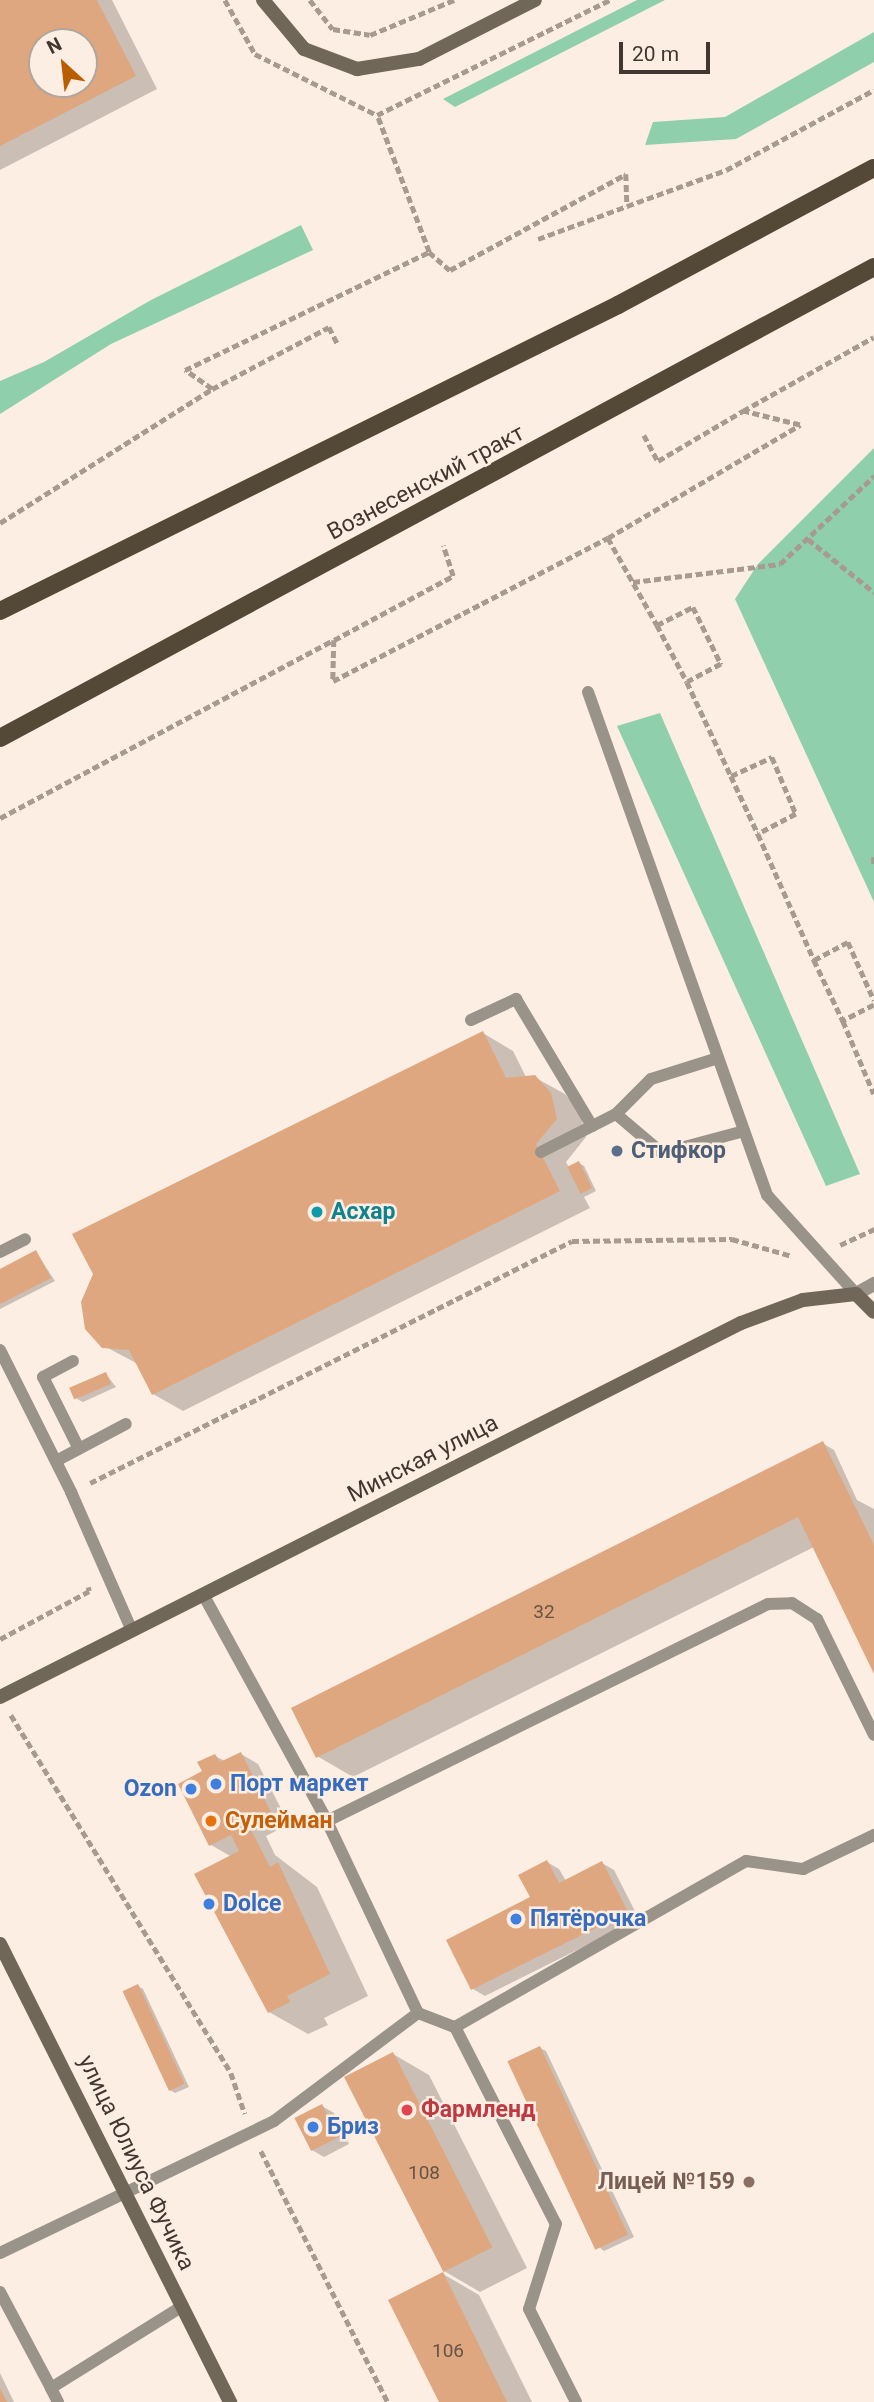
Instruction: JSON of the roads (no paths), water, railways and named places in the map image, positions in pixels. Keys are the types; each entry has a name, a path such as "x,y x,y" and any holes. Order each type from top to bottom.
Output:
{"main road":[{"path":"0,611 618,305 874,168"},
{"name":"Вознесенский тракт","path":"0,738 874,267"}],"street":[{"path":"263,0 304,49 357,69 419,59 535,0"},
{"name":"Минская улица","path":"0,1697 741,1323 803,1300 856,1294 874,1284"},
{"path":"856,1294 874,1312"},
{"name":"улица Юлиуса Фучика","path":"0,1944 128,2194 181,2307 230,2402"}],"lane":[{"path":"589,692 767,1195 856,1294"},
{"path":"471,1020 516,999 592,1126"},
{"path":"541,1152 616,1114 651,1079 718,1058"},
{"path":"616,1114 662,1153 744,1130"},
{"path":"0,1252 25,1239"},
{"path":"0,1350 71,1492 132,1631"},
{"path":"73,1361 43,1377 79,1449"},
{"path":"56,1461 126,1424"},
{"path":"204,1596 327,1821 418,2013 455,2027 556,2224 529,2309 576,2402"},
{"path":"327,1821 768,1604 792,1604 817,1619 874,1734"},
{"path":"455,2027 746,1861 803,1869 874,1835"},
{"path":"0,2253 128,2194 274,2120 418,2013"},
{"path":"0,2292 58,2402"},
{"path":"51,2388 181,2307"}],"place":[{"name":"Стифкор","path":"617,1151"},
{"name":"Асхар","path":"317,1212"},
{"name":"Порт маркет","path":"216,1784"},
{"name":"Ozon","path":"191,1789"},
{"name":"Сулейман","path":"211,1821"},
{"name":"Dolce","path":"209,1904"},
{"name":"Пятёрочка","path":"516,1919"},
{"name":"Фармленд","path":"407,2110"},
{"name":"Бриз","path":"313,2127"},
{"name":"Лицей №159","path":"749,2182"}]}
